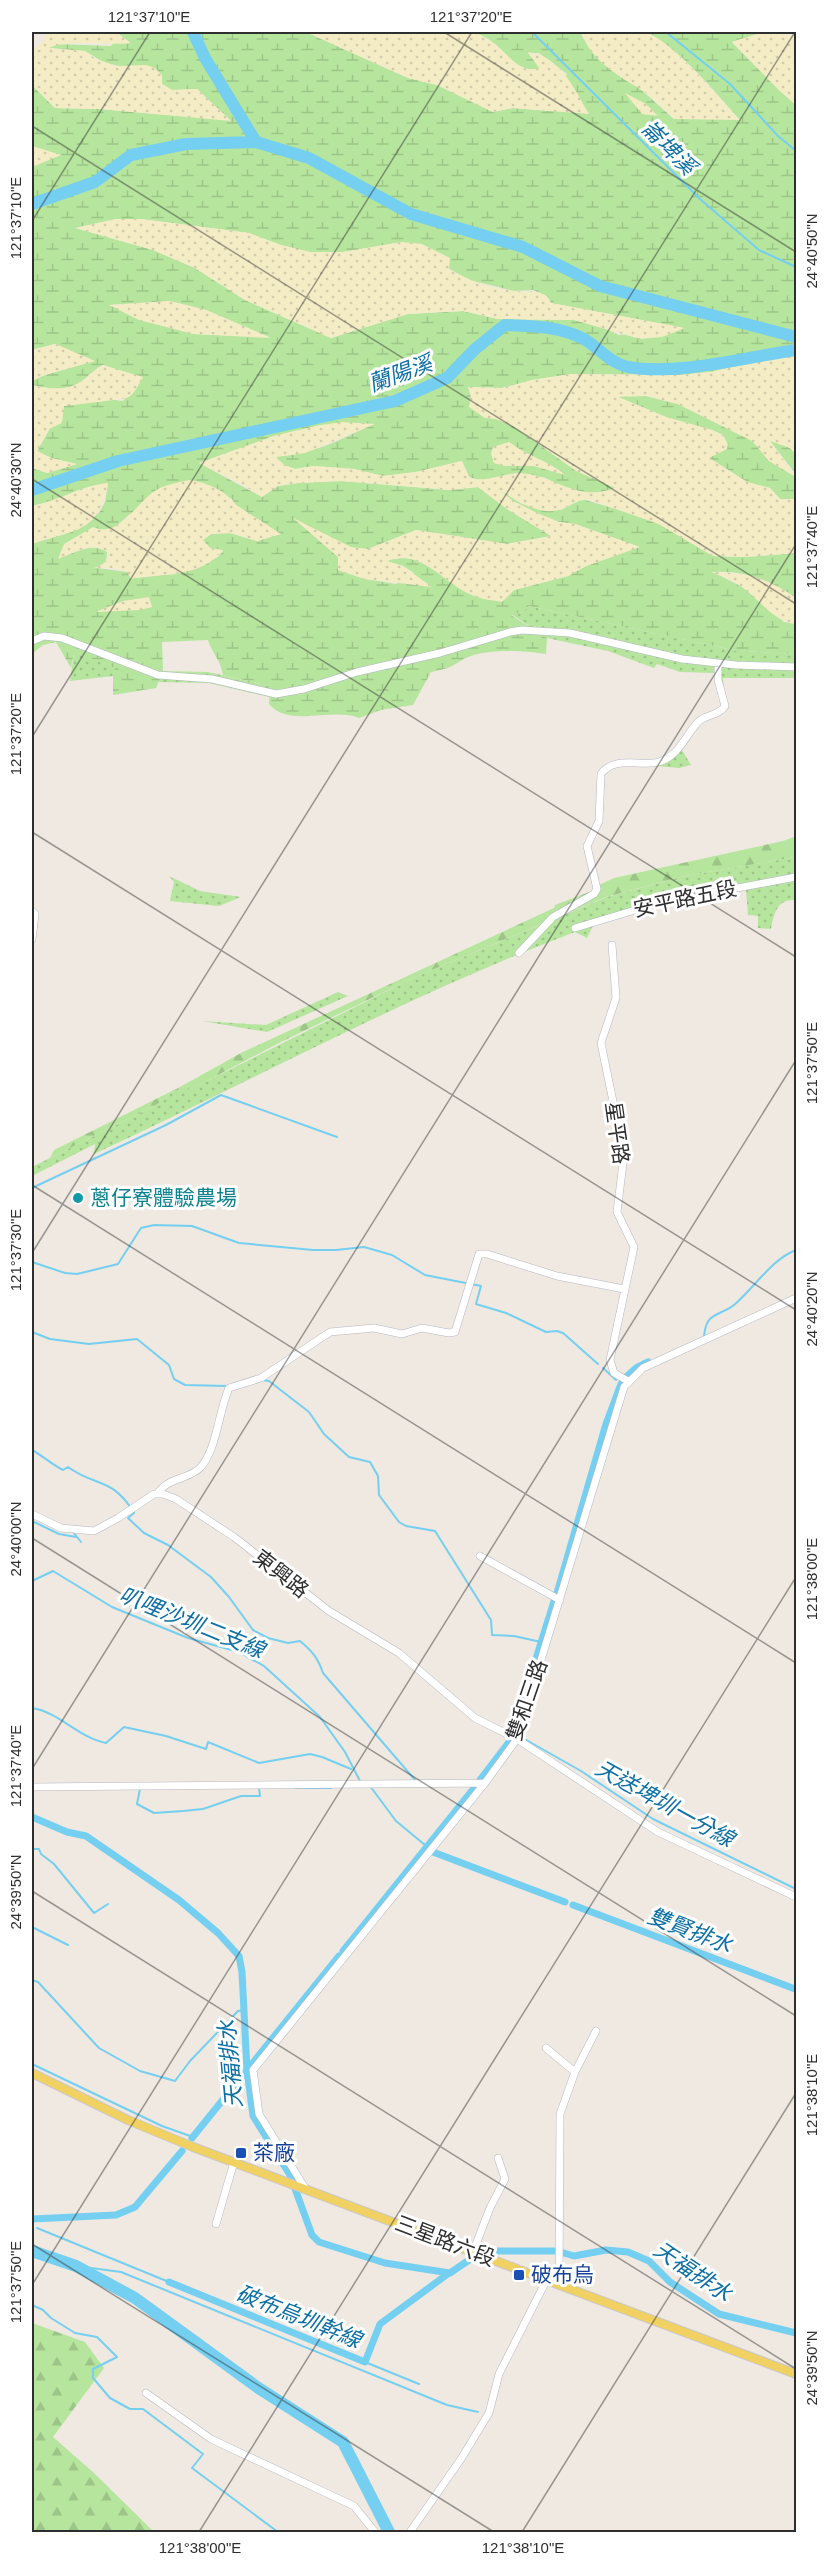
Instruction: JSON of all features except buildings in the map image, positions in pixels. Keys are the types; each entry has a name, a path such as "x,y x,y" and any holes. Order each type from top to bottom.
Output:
{"main road":[{"name":"三星路六段","path":"32,2073 128,2120 186,2144 796,2374"}],"street":[{"path":"32,641 44,636 62,638 158,675 212,679 276,694 304,690 357,672 440,653 522,630 570,633 682,659 796,667"},
{"path":"519,953 553,917 594,894 597,889 587,846 599,820 601,774 604,769 615,765 663,760 680,747 699,721 722,711 725,704 718,680 718,663"},
{"name":"安平路五段","path":"575,928 662,902 796,877"},
{"path":"32,911 35,914 32,939"},
{"name":"星平路","path":"612,945 616,998 601,1043 624,1155 617,1212 634,1247 610,1360 614,1373 625,1379"},
{"path":"32,1514 61,1528 93,1531 158,1493 170,1482 201,1467 210,1447 229,1388 261,1378 330,1332 369,1328 402,1334 422,1328 455,1332 479,1254 487,1254 557,1276 624,1289"},
{"path":"625,1379 643,1368 796,1298"},
{"name":"雙和三路","path":"305,2188 259,2114 253,2070 513,1737 625,1379"},
{"name":"東興路","path":"158,1493 176,1499 234,1537 329,1611 399,1653 475,1718 513,1737 658,1832 796,1897"},
{"path":"480,1556 556,1598"},
{"path":"32,1787 479,1783"},
{"path":"559,2284 560,2114 574,2072 596,2031"},
{"path":"546,2048 574,2072"},
{"path":"477,2253 490,2208 505,2179 498,2158"},
{"path":"216,2224 234,2162"},
{"path":"411,2531 489,2414 499,2374 547,2279"},
{"path":"146,2393 211,2439 354,2506 375,2532"}],"green space":[{"path":"116,32 306,32 408,78 437,85 493,112 513,108 548,111 567,74 539,53 528,53 540,68 525,68 513,61 497,45 473,32 581,32 583,38 674,119 739,119 707,82 680,56 667,45 642,32 764,32 732,42 796,105 796,356 767,359 711,372 679,375 571,374 532,380 502,388 468,387 472,400 496,419 513,426 589,476 616,488 601,492 584,493 561,486 543,477 476,480 469,477 462,461 416,472 383,476 354,469 314,466 295,469 284,465 275,456 313,450 373,424 321,425 274,436 199,463 262,497 278,486 341,481 450,490 478,487 507,509 551,536 507,544 416,530 368,549 351,548 334,540 328,547 338,557 338,570 365,579 396,584 414,573 403,566 386,561 399,558 411,559 421,562 470,594 490,600 502,601 514,590 568,576 586,566 639,547 539,514 513,501 489,483 522,504 561,510 582,499 633,514 659,524 713,556 745,557 796,553 796,598 777,586 757,578 736,573 713,572 744,588 784,622 796,624 796,654 737,651 529,606 522,612 511,615 547,638 546,654 503,651 470,656 448,668 431,672 413,705 381,710 359,718 349,715 299,716 277,711 269,704 270,686 223,675 208,640 162,642 163,671 156,688 113,695 115,668 74,652 71,668 56,642 43,645 32,654 32,572 34,571 32,544 99,513 105,502 108,484 32,506 32,468 47,473 76,464 51,458 37,451 63,406 108,399 123,401 142,378 103,365 77,384 65,388 32,385 32,381 45,375 94,361 55,344 32,350 32,167 60,155 32,146 32,85 55,108 99,109 230,120 197,89 172,90 162,84 162,75 105,63 85,51 47,48 58,44 111,46 120,35","holes":["116,219 141,219 249,233 281,245 310,252 343,252 402,242 469,280 514,291 533,290 547,296 551,303 684,328 619,335 600,326 574,320 498,319 463,311 408,314 331,338 245,300 195,268 153,250 76,228","170,301 206,310 269,337 193,334 110,305","509,442 563,474 534,466 506,466 494,463 491,453","231,498 236,505 280,534 257,541 230,533 211,534 203,540 210,548 223,551 218,557 176,574 131,578 128,572 97,568 105,562 107,552 95,548 83,549 59,558 113,529 130,514"]},
{"path":"616,396 646,396 678,404 753,441 769,461 796,477 796,499 780,499 770,488 747,482 708,457 723,435 666,417"},
{"path":"769,440 790,448 796,454 796,474"},
{"path":"529,606 737,651 796,654 796,678 723,678 724,695 729,708 722,711 714,673 680,672 657,664 654,668 608,651 547,638 511,614 522,612"},
{"path":"74,652 116,668 113,676 70,681"},
{"path":"163,671 208,672 270,686 269,697 208,683 156,682"},
{"path":"680,747 691,765 679,768 656,766"},
{"path":"796,831 796,857 684,876 606,897 413,978 277,1044 186,1092 198,1077 241,1053 554,908 555,905 597,889 597,886 614,878 783,841 794,837"},
{"path":"796,857 796,900 784,902 777,908 771,929 758,928 758,916 748,915 746,890 658,907 593,926 587,938 575,932 453,982 392,1010 94,1154 95,1144 32,1176 32,1167 156,1105 178,1088 198,1077 189,1090 413,978 607,897 684,876"},
{"path":"169,876 200,891 241,897 219,906 170,901 174,882"},
{"path":"338,992 348,996 267,1032 202,1021 266,1025"},
{"path":"178,1088 156,1105 50,1158 54,1150"},
{"path":"32,2323 85,2342 104,2368 53,2437 94,2473 154,2532 32,2532"}],"sand":[{"path":"630,30 645,32 655,37 681,57 740,120 674,119 646,93 608,68 592,52 581,32"},
{"path":"46,32 116,32 131,43 76,43 49,48 85,51 96,59 117,66 146,65 155,68 162,75 162,84 172,90 197,89 231,121 99,109 55,108 32,85 32,50 43,41"},
{"path":"306,32 473,32 497,45 513,61 525,68 539,68 528,52 549,60 565,75 589,114 513,108 493,112 437,85 408,78"},
{"path":"764,32 778,32 796,37 796,105 732,42"},
{"path":"625,93 646,104 658,116 642,114"},
{"path":"32,146 61,155 32,167"},
{"path":"116,219 141,219 249,233 281,245 310,252 343,252 402,242 422,244 450,258 449,269 488,286 537,293 547,296 551,303 685,328 662,337 640,339 574,320 498,319 463,311 408,314 331,338 245,300 195,268 153,250 75,228"},
{"path":"170,301 206,310 271,338 193,334 139,320 109,305"},
{"path":"55,344 95,361 32,381 32,350"},
{"path":"796,356 796,454 790,448 770,441 796,477 769,461 752,441 678,404 646,396 618,397 666,417 723,435 728,444 727,449 709,458 747,482 770,488 780,499 796,499 796,553 745,557 713,556 659,524 590,500 580,501 556,511 547,511 531,507 501,491 513,501 539,514 640,547 586,566 568,576 514,590 502,602 470,594 420,562 410,559 399,558 387,561 403,566 432,587 365,579 338,570 338,557 293,518 351,547 368,549 416,530 507,544 551,536 507,509 478,487 450,490 341,481 278,486 262,497 199,463 274,436 321,425 342,422 375,424 305,453 276,457 284,465 295,469 314,466 354,469 383,476 416,472 462,461 469,477 475,479 520,473 544,478 577,490 601,492 615,488 576,471 513,426 496,419 485,418 469,407 471,394 468,387 502,388 532,380 571,374 679,375 711,372 767,359"},
{"path":"103,365 143,377 129,397 64,406 62,423 49,429 37,451 51,458 77,464 47,473 32,468 32,385 65,388 78,384"},
{"path":"509,442 552,465 565,475 534,466 505,466 494,463 491,453 493,447"},
{"path":"190,480 210,485 221,491 236,505 281,534 257,541 230,533 211,534 203,540 210,548 223,550 204,566 180,573 131,579 127,572 112,568 94,568 106,561 107,552 101,549 82,549 58,559 64,544 93,527 112,528 128,517 158,489"},
{"path":"108,483 104,500 91,521 72,532 32,544 32,506 98,484"},
{"path":"711,572 756,577 785,591 796,598 796,624 780,619 742,587"},
{"path":"149,597 152,607 140,610 95,612 123,601"}],"waterway":[{"name":"蘭陽溪","path":"193,32 205,58 256,142"},
{"name":"崙埤溪","path":"532,32 700,199 759,250 796,267"},
{"path":"666,32 730,84 778,136 796,151"},
{"name":"蘭陽溪","path":"32,204 95,182 131,155 186,144 256,142 309,158 411,214 523,247 600,286 796,337"},
{"name":"蘭陽溪","path":"32,490 118,461 395,401 447,378 475,349 505,325 544,327 573,334 588,341 621,365 648,369 690,367 796,350"},
{"path":"32,1188 166,1125 221,1095 337,1137"},
{"path":"32,1262 65,1273 77,1274 118,1264 141,1228 154,1225 192,1226 239,1243 313,1250 364,1247 392,1255 425,1275 481,1286 476,1304 506,1313 546,1332 563,1333 598,1364"},
{"path":"704,1336 710,1319 734,1305 771,1267 796,1250"},
{"path":"32,1332 50,1339 89,1344 137,1339 169,1365 174,1379 185,1385 227,1386"},
{"path":"626,1377 636,1368 648,1362"},
{"path":"603,1368 616,1380"},
{"path":"262,1380 269,1381 309,1412 324,1434 349,1457 370,1462 378,1476 379,1495 399,1522 406,1526 435,1531 491,1620 492,1635 514,1636 541,1642"},
{"path":"557,1593 606,1424 621,1384"},
{"path":"32,1450 63,1470 68,1467 119,1493 134,1513 128,1518 144,1533 168,1545 211,1577 253,1630 268,1638 288,1643 300,1641 317,1659 323,1673 415,1780"},
{"path":"32,1521 59,1534 76,1537"},
{"path":"73,1532 81,1542"},
{"name":"叭哩沙圳二支線","path":"32,1581 53,1571 112,1607 188,1638 239,1652 264,1666 320,1717 345,1752 360,1781"},
{"path":"513,1732 555,1598"},
{"path":"32,1708 51,1714 87,1736 106,1743 124,1727 166,1736 206,1749 208,1742 259,1763 310,1754 351,1769"},
{"name":"天送埤圳一分線","path":"521,1737 581,1771 653,1819 796,1889"},
{"path":"480,1780 510,1741"},
{"name":"叭哩沙圳二支線","path":"370,1786 396,1821 425,1845"},
{"path":"343,1951 475,1787"},
{"path":"140,1789 137,1804 154,1813 203,1809 241,1796 260,1796 259,1788"},
{"path":"295,1788 331,1788"},
{"name":"天福排水","path":"32,1817 67,1832 86,1836 179,1900 218,1933 239,1956 242,1972 247,2070 253,2116 290,2175 312,2235 319,2242 385,2263 450,2273 472,2258"},
{"path":"32,1849 39,1849 41,1854 54,1864 94,1913 108,1904"},
{"name":"雙賢排水","path":"433,1852 565,1902"},
{"name":"雙賢排水","path":"573,1905 795,1989"},
{"path":"32,1927 68,1945"},
{"path":"192,2138 339,1956"},
{"path":"32,1980 38,1982 99,2048 140,2071 175,2081 190,2061 238,2011 244,2010"},
{"path":"32,2064 162,2126 193,2137"},
{"path":"32,2219 116,2215 135,2207 182,2151"},
{"path":"37,2228 169,2282"},
{"name":"天福排水","path":"497,2251 557,2251 574,2256 606,2250 628,2252 649,2261 670,2282 719,2314 796,2333"},
{"path":"32,2251 76,2266 135,2298 257,2387 343,2442 389,2532"},
{"path":"76,2266 121,2272 447,2405 478,2412"},
{"name":"破布烏圳幹線","path":"169,2282 365,2362 380,2324 449,2273"},
{"path":"32,2305 43,2310 51,2318 75,2333 97,2337 117,2357 93,2369 93,2378 110,2398 130,2409 143,2409 203,2454 192,2468 278,2532"},
{"path":"365,2362 419,2384"}],"place":[{"name":"蔥仔寮體驗農場","path":"78,1198"},
{"name":"茶廠","path":"241,2153"},
{"name":"破布烏","path":"519,2275"}]}
